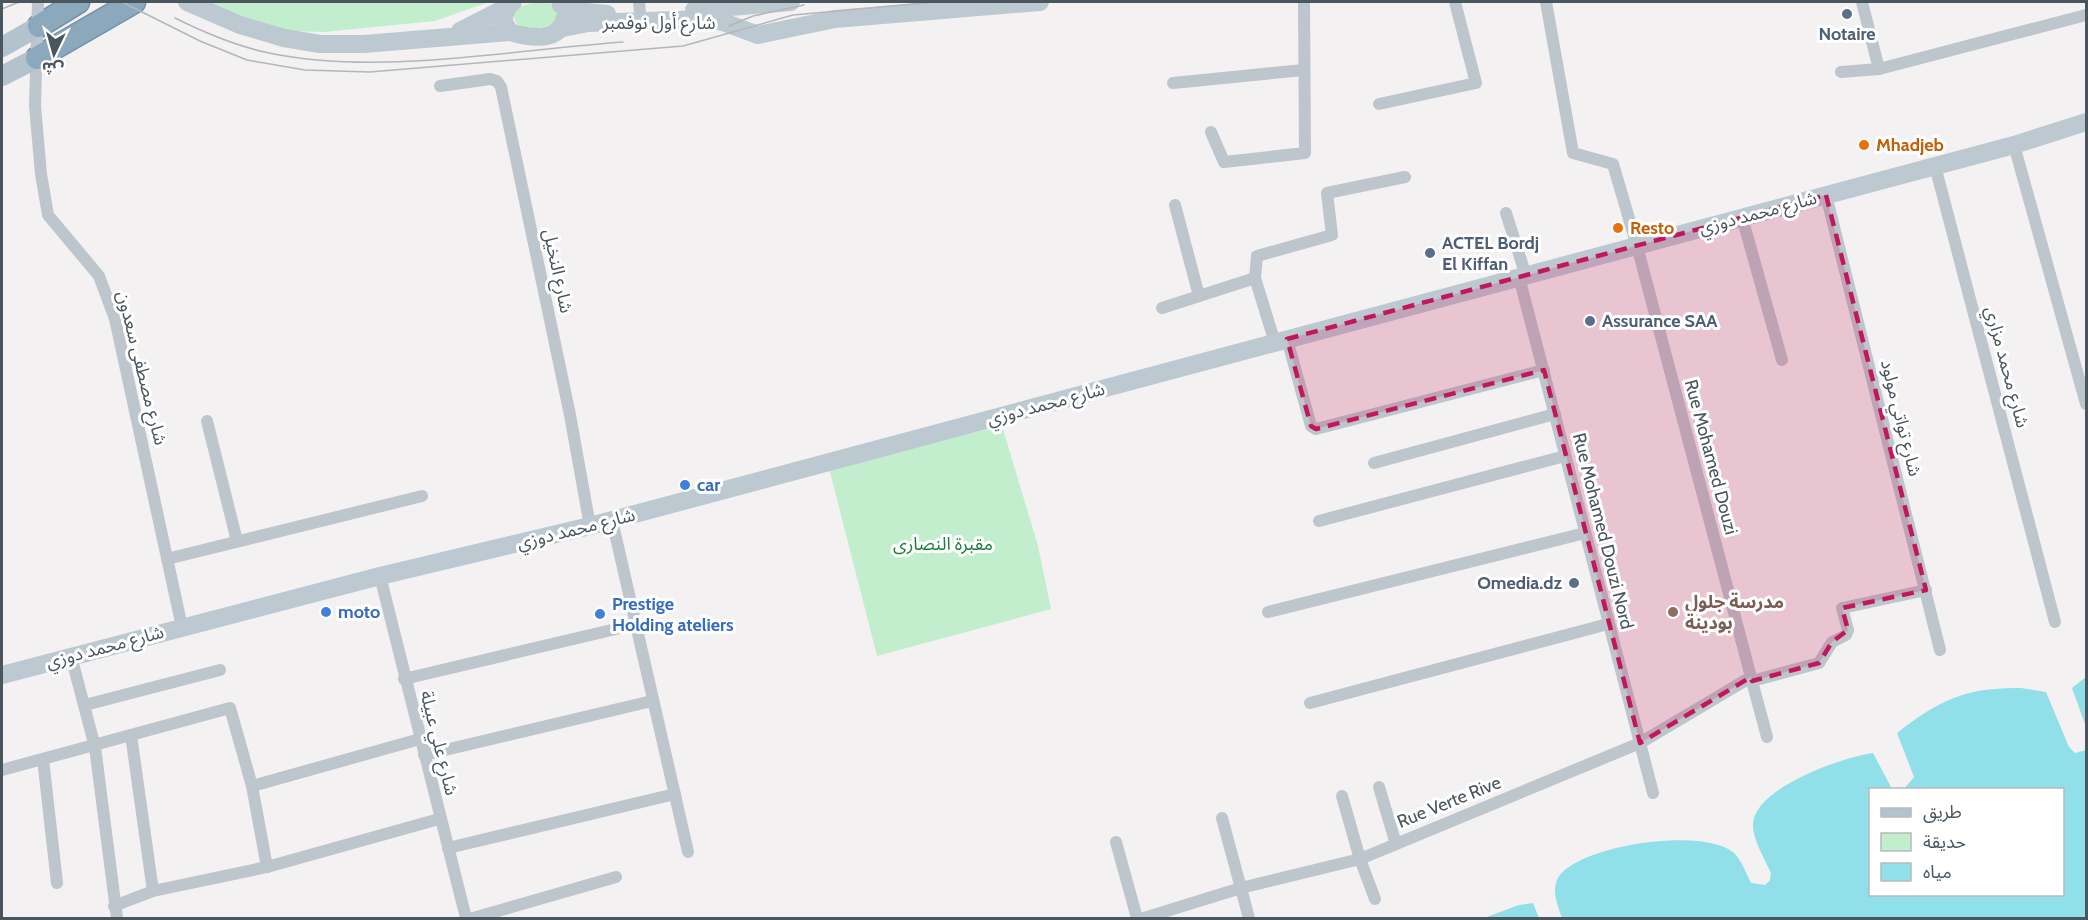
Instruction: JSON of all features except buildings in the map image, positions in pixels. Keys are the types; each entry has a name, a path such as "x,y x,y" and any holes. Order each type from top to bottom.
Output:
{"highway":[{"path":"39,26 78,2"},
{"path":"37,58 134,2"}],"main road":[{"path":"2,47 39,26"},
{"path":"2,76 37,58"}],"street":[{"name":"شارع مصطفى سعدون","path":"38,2 35,106 41,174 48,215 99,276 115,319 182,627"},
{"name":"شارع أول نوفمبر","path":"187,2 240,26 284,38 320,44 364,44 510,32 522,36 553,36 563,28 588,23 705,19 758,35 835,19 1040,2"},
{"name":"شارع أول نوفمبر","path":"560,3 587,12 640,7 791,2"},
{"path":"1212,132 1224,162 1305,153 1304,2"},
{"path":"1379,104 1476,83 1455,2"},
{"name":"Rue Mohamed Douzi","path":"1546,2 1574,153 1613,164 1637,246 1767,737"},
{"path":"1862,2 1879,69"},
{"path":"560,3 566,12 563,28"},
{"path":"510,4 503,21 510,32"},
{"path":"450,36 510,4"},
{"path":"1843,72 1879,69 2086,15"},
{"path":"1173,83 1303,70"},
{"name":"شارع النخيل","path":"440,86 490,79 497,81 501,87 570,415 590,526"},
{"name":"شارع محمد دوزي","path":"2,675 380,576 590,526 2014,145 2086,122"},
{"path":"2014,145 2086,404"},
{"name":"شارع محمد مزاري","path":"1935,166 2055,622"},
{"path":"1405,177 1328,193 1332,235 1257,256 1255,279 1281,341 1311,426 1316,429 1544,370"},
{"name":"شارع تواتي مولود","path":"1826,195 1940,650"},
{"path":"1175,205 1199,296"},
{"name":"Rue Mohamed Douzi Nord","path":"1506,213 1565,456 1653,793"},
{"path":"1742,218 1782,360"},
{"path":"1162,308 1255,279"},
{"path":"1374,463 1555,414"},
{"path":"207,421 237,541"},
{"path":"1319,521 1565,456"},
{"path":"167,559 422,496"},
{"path":"612,520 688,852"},
{"path":"1268,612 1585,533"},
{"name":"شارع علي عبيلة","path":"380,576 439,819 466,918"},
{"name":"Rue Verte Rive","path":"1144,918 1241,888 1360,859 1640,743 1751,679 1819,663 1832,642 1846,635 1848,630 1842,608 1926,590"},
{"path":"404,679 637,624"},
{"path":"1310,703 1608,624"},
{"path":"71,656 95,747 116,912 153,891 267,867 439,819"},
{"path":"85,705 220,670"},
{"path":"424,755 652,701"},
{"path":"2,770 95,747 230,708 252,786 267,867"},
{"path":"131,735 153,891"},
{"path":"252,786 420,739"},
{"path":"43,759 57,883"},
{"path":"1379,787 1396,844"},
{"path":"448,848 675,794"},
{"path":"1342,796 1360,859 1375,899"},
{"path":"1222,818 1249,918"},
{"path":"1116,842 1137,918"},
{"path":"473,918 616,877"}],"highlighted area":[{"path":"1826,195 1926,590 1842,608 1848,630 1832,642 1819,663 1752,681 1751,677 1640,743 1544,370 1316,429 1311,426 1287,339"}],"green space":[{"path":"204,2 489,2 435,21 324,32 289,31 238,17"},
{"path":"545,2 553,4 560,12 555,24 526,28 516,23 514,8"},
{"name":"مقبرة النصارى","path":"1002,426 1038,546 1051,609 877,656 829,468"}],"water":[{"path":"2086,677 2086,727 2072,688"},
{"path":"2002,688 2046,692 2069,747 2075,753 2086,750 2086,918 1562,918 1555,888 1558,878 1570,866 1590,856 1644,843 1673,840 1699,841 1721,846 1736,855 1751,883 1765,885 1770,880 1771,873 1754,831 1753,825 1757,811 1783,787 1802,777 1842,761 1873,753 1891,788 1869,788 1869,896 2064,896 2064,788 1905,788 1914,777 1897,733 1940,704 1969,693"},
{"path":"1533,903 1539,918 1484,918 1519,905"}],"tram line":[{"path":"2,9 19,2"},
{"path":"122,2 200,41 247,60 305,70 370,72 683,46 793,15 936,2"},
{"path":"729,26 753,16 804,5"},
{"path":"175,18 245,47 269,53 355,62 445,59 623,42"}],"place":[{"name":"Notaire","path":"1847,14"},
{"name":"Mhadjeb","path":"1864,145"},
{"name":"Resto","path":"1618,228"},
{"name":"ACTEL Bordj El Kiffan","path":"1430,253"},
{"name":"Assurance SAA","path":"1590,321"},
{"name":"car","path":"685,485"},
{"name":"Omedia.dz","path":"1574,583"},
{"name":"moto","path":"326,612"},
{"name":"مدرسة جلول بودينة","path":"1673,612"},
{"name":"Prestige Holding ateliers","path":"600,614"}]}
